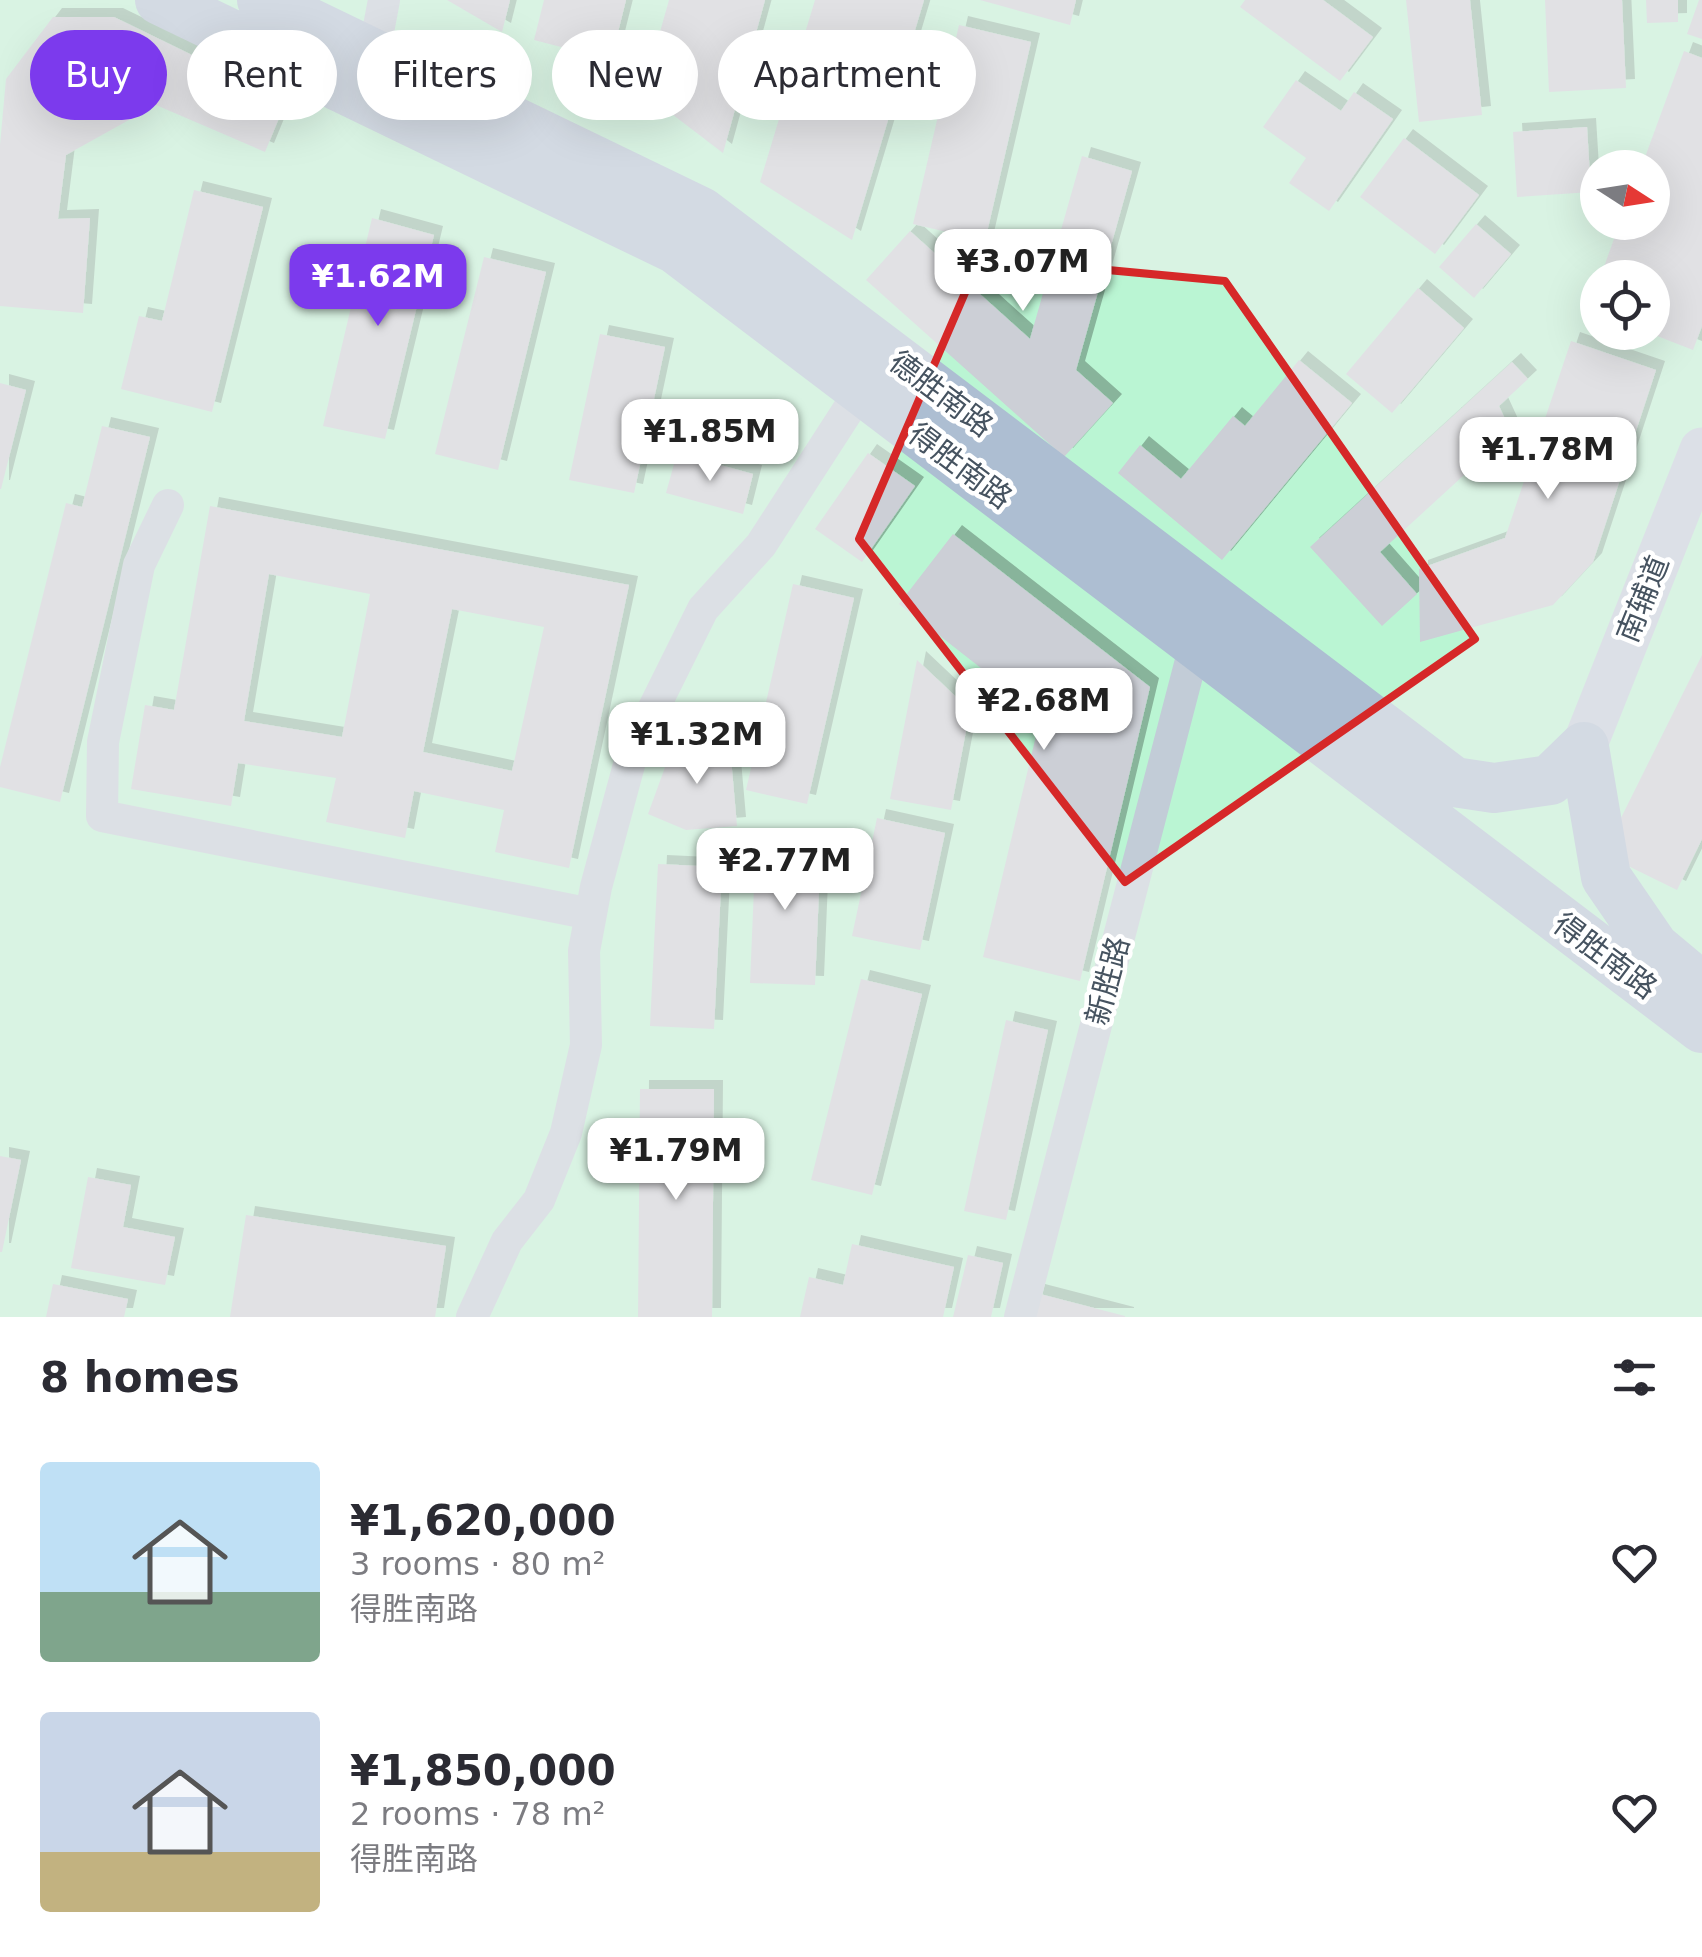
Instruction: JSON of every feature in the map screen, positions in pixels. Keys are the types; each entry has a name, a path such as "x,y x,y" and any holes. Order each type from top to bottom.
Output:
{"main road":[{"name":"得胜南路","path":"160,0 676,250 1702,1028"},
{"name":"德胜南路","path":"262,0 357,45"},
{"name":"德胜南路","path":"512,120 701,212 1454,782 1494,788 1550,780 1584,747"},
{"name":"南辅道","path":"1584,747 1702,450"},
{"name":"得胜南路","path":"1584,747 1606,877 1654,947 1702,987"}],"street":[{"path":"378,30 384,0"},
{"path":"472,1317 507,1242 539,1200 566,1134 586,1046 584,951 633,750 703,609 761,545 861,390"},
{"path":"168,505 139,566 103,742 102,816 591,914"},
{"name":"新胜路","path":"1020,1317 1195,645"}],"highlighted area":[{"path":"980,258 1225,281 1475,639 1125,882 859,539"}],"green space":[{"path":"0,0 1702,0 1702,1317 0,1317"}],"building":[{"path":"447,0 510,0 502,30"},
{"path":"544,0 626,0 618,30 552,30 552,45 534,40"},
{"path":"669,0 765,0 757,30 718,30 718,120 732,120 723,153 680,120 698,120 698,30 661,30"},
{"path":"815,0 924,0 915,30 806,30"},
{"path":"980,0 1076,0 1070,25"},
{"path":"1245,0 1323,0 1373,37 1340,81 1240,7"},
{"path":"1406,0 1470,0 1482,115 1419,122"},
{"path":"1545,0 1622,0 1626,88 1549,92"},
{"path":"1646,0 1678,0 1678,22 1647,23"},
{"path":"1702,0 1702,39 1687,34"},
{"path":"53,17 114,17 141,30 43,30"},
{"path":"959,25 1031,42 985,241 913,224 937,120 976,120 976,30 958,30"},
{"path":"167,43 187,53 187,118 167,110"},
{"path":"30,47 30,120 129,120 66,155 58,219 90,218 83,313 0,306 0,145 6,79"},
{"path":"1684,51 1702,58 1702,326 1693,350 1670,341 1670,260 1606,260 1614,240 1670,240 1670,150 1648,150"},
{"path":"1296,80 1341,111 1354,92 1393,119 1329,211 1289,183 1306,158 1263,127"},
{"path":"191,120 278,120 265,152"},
{"path":"779,120 888,120 852,240 760,182"},
{"path":"1587,127 1588,150 1580,150 1580,193 1517,197 1513,132"},
{"path":"1404,138 1479,195 1435,254 1360,197"},
{"path":"1082,156 1132,171 1076,370 1113,403 1064,457 866,280 910,231 1030,339"},
{"path":"194,190 263,207 212,412 121,389 139,316 162,321"},
{"path":"372,218 434,235 385,439 323,426"},
{"path":"1476,224 1511,254 1474,298 1439,267"},
{"path":"484,257 546,272 498,470 435,454"},
{"path":"1418,288 1464,328 1392,413 1346,374"},
{"path":"600,334 665,347 634,493 569,480"},
{"path":"1571,341 1580,344 1580,350 1597,350 1656,370 1593,562 1553,605 1420,642 1419,569 1505,538"},
{"path":"1299,360 1352,403 1222,560 1118,473 1140,445 1181,479 1233,416 1245,426"},
{"path":"1512,362 1528,379 1499,406 1511,432 1380,552 1417,594 1382,626 1310,547"},
{"path":"0,383 26,390 1,489 0,489"},
{"path":"102,426 150,437 60,802 0,787 0,767 66,503 82,507"},
{"path":"677,453 753,474 743,514 666,493"},
{"path":"868,453 915,486 862,562 815,529"},
{"path":"210,506 629,585 569,868 495,852 504,810 414,791 405,838 326,822 336,778 238,763 231,806 131,789 145,705 174,710","holes":["269,574 370,594 342,737 244,721","452,609 544,627 512,771 423,752"]},
{"path":"953,534 1150,687 1080,981 983,957 1041,715 899,604"},
{"path":"793,584 854,598 807,804 746,790"},
{"path":"1702,655 1702,839 1677,890 1624,864 1612,836"},
{"path":"917,660 970,710 951,810 890,799"},
{"path":"676,737 730,747 737,826 686,830 648,814"},
{"path":"877,818 945,833 920,950 852,936"},
{"path":"756,840 821,843 815,985 750,983"},
{"path":"658,864 722,867 714,1029 650,1026"},
{"path":"861,979 922,994 872,1195 811,1180"},
{"path":"1006,1020 1048,1030 1006,1220 964,1211"},
{"path":"640,1089 714,1089 712,1317 638,1317"},
{"path":"0,1156 21,1160 2,1252 0,1252"},
{"path":"88,1177 131,1185 123,1227 175,1237 165,1285 71,1268"},
{"path":"246,1215 446,1246 435,1317 230,1317"},
{"path":"852,1244 954,1267 943,1317 800,1317 809,1277 843,1285"},
{"path":"968,1255 1003,1263 991,1317 953,1317"},
{"path":"53,1284 128,1299 124,1317 46,1317"},
{"path":"1036,1293 1125,1316 1125,1317 1030,1317"}]}
